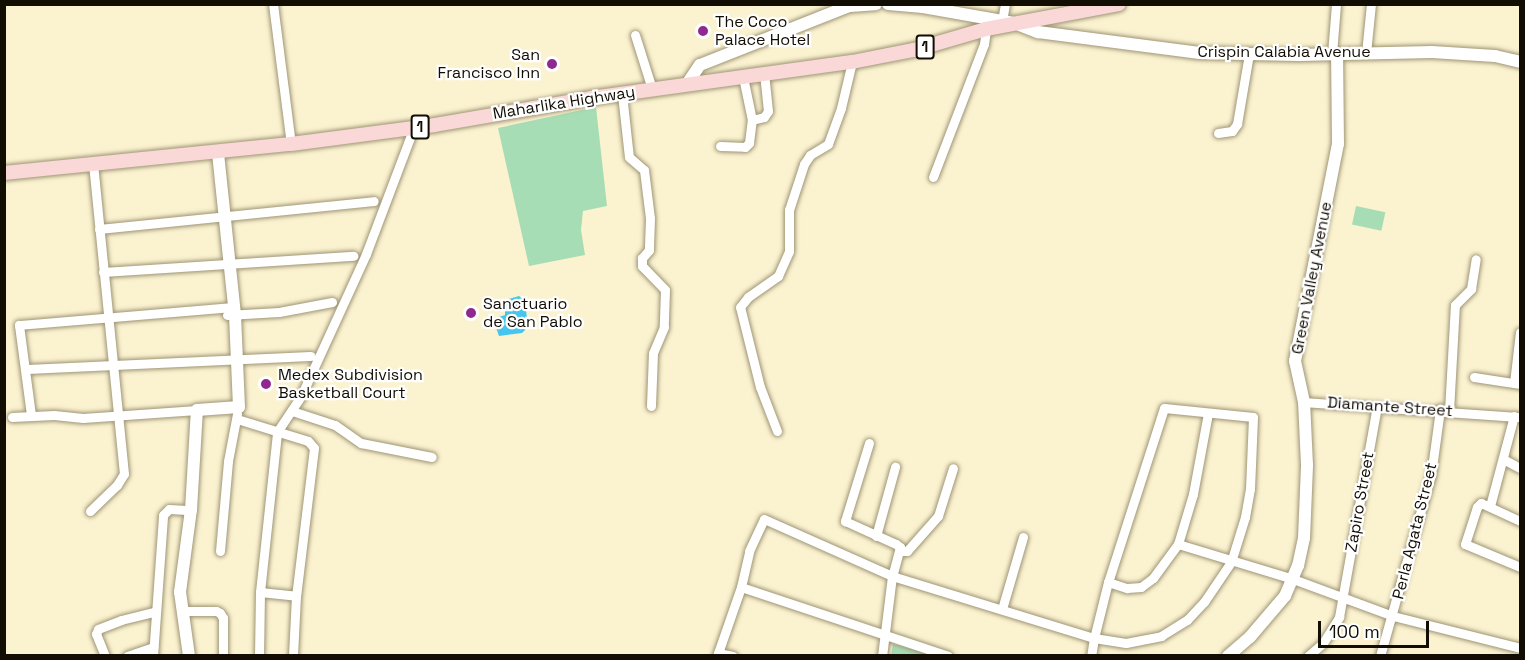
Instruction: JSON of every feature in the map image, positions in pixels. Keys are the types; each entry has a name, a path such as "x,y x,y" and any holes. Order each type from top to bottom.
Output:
{"main road":[{"name":"Maharlika Highway","path":"4,173 214,154 414,128 622,93 852,62 914,50 1008,22 1119,4"}],"street":[{"path":"273,4 291,144"},
{"path":"687,84 700,65 849,5 876,4"},
{"name":"Crispin Calabia Avenue","path":"888,4 923,7 1008,22 1038,32 1200,53 1432,52 1495,56 1521,62"},
{"path":"1005,4 1008,22"},
{"path":"1334,54 1336,4"},
{"path":"1366,53 1371,4"},
{"path":"933,177 981,53 986,29"},
{"path":"636,35 652,89"},
{"path":"1218,133 1232,131 1238,124 1249,54"},
{"name":"Green Valley Avenue","path":"1228,656 1250,637 1274,611 1293,579 1304,538 1307,465 1304,402 1296,361 1338,144 1334,54"},
{"path":"777,431 760,387 740,307 748,297 778,276 789,250 789,210 804,164 810,155 828,144 842,108 852,62"},
{"path":"752,120 764,117 768,111 764,74"},
{"path":"720,146 745,147 749,143 752,120 743,76"},
{"path":"622,93 629,157 644,170 647,194 651,232 649,250 642,258 642,266 665,290 664,327 653,353 651,405"},
{"path":"259,656 260,592 277,432 292,411 366,254 414,128"},
{"path":"214,154 230,311 236,412 228,461 220,551"},
{"path":"90,512 117,485 124,474 111,364 93,165"},
{"path":"99,229 374,201"},
{"path":"103,272 353,256"},
{"name":"Perla Agata Street","path":"1380,656 1431,476 1445,410 1455,305 1471,289 1476,259"},
{"path":"31,415 19,325 107,317 230,311 279,312 332,302"},
{"path":"1474,377 1517,384 1521,332"},
{"path":"26,369 311,356"},
{"name":"Diamante Street","path":"1304,402 1517,416"},
{"name":"Zapiro Street","path":"1308,656 1323,643 1338,617 1344,598 1377,405"},
{"path":"733,656 717,654 741,587 749,551 764,519 892,576 1094,638 1126,643 1161,636 1187,620 1204,602 1231,562 1250,489 1253,417 1164,408 1108,582 1094,638 1091,656"},
{"path":"189,656 180,592 190,510 197,410"},
{"path":"12,417 31,415 83,418 197,410 236,412 277,432 308,441 314,448 297,596 293,656"},
{"path":"292,411 335,425 361,443 432,457"},
{"path":"1108,582 1127,588 1141,587 1153,578 1178,544 1193,494 1208,413"},
{"path":"1490,506 1517,416"},
{"path":"869,443 845,521 896,544 899,551 892,576 882,656"},
{"path":"1503,459 1521,468"},
{"path":"876,536 896,467"},
{"path":"899,551 907,551 938,516 953,468"},
{"path":"1521,521 1482,503 1477,507 1465,544 1521,567"},
{"path":"127,656 153,651 154,612 163,515 169,509 190,510"},
{"path":"1002,609 1023,537"},
{"path":"1178,544 1293,579 1393,616 1521,648"},
{"path":"741,587 948,656"},
{"path":"260,592 297,596"},
{"path":"182,611 220,613 223,618 223,656"},
{"path":"105,656 96,634 98,629 121,620 154,612"}],"green space":[{"path":"596,107 607,206 583,211 581,230 585,255 529,266 498,128"},
{"path":"1356,206 1385,212 1381,231 1352,225"},
{"path":"893,644 933,655 891,656"}],"water":[{"path":"519,296 525,301 528,327 522,333 499,336 493,319 505,315 505,300"}],"place":[{"name":"The Coco Palace Hotel","path":"703,31"},
{"name":"San Francisco Inn","path":"552,64"},
{"name":"Sanctuario de San Pablo","path":"471,313"},
{"name":"Medex Subdivision Basketball Court","path":"266,384"}]}
